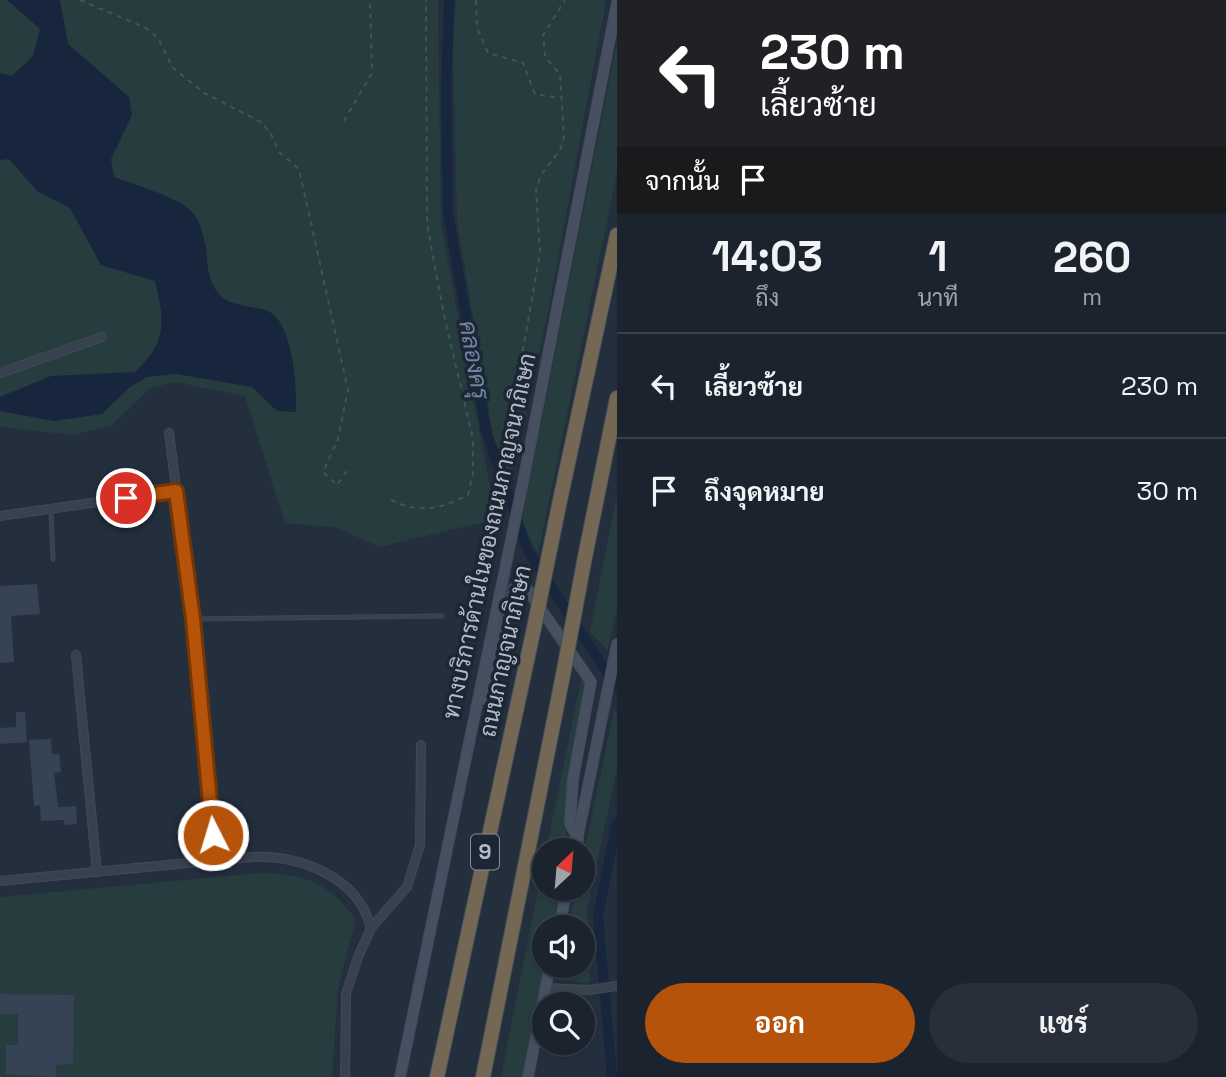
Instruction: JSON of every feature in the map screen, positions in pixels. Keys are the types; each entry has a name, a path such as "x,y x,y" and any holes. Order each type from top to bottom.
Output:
{"highway":[{"name":"ถนนกาญจนาภิเษก","path":"437,1077 617,235"},
{"name":"9","path":"483,1077 617,398"}],"main road":[{"name":"ทางบริการด้านในของถนนกาญจนาภิเษก","path":"400,1077 502,587 617,3"},
{"path":"471,727 493,673 514,589 521,586 527,589 591,682 573,779 570,823 574,838"},
{"path":"577,838 617,645"},
{"path":"528,1077 548,978"}],"street":[{"path":"0,373 102,337"},
{"path":"169,433 193,619 216,862"},
{"path":"0,516 176,491"},
{"path":"76,655 97,873"},
{"path":"345,1077 346,994 371,928 407,887 420,845 421,745"},
{"path":"0,881 271,856 305,863 346,888 367,913 371,928"},
{"path":"546,988 589,990 613,986"}],"lane":[{"path":"51,509 53,559"},
{"path":"193,619 442,616"}],"path":[{"path":"80,0 146,28 158,38 172,67 204,93 261,122 271,134 279,152 299,169 348,390 338,439 323,472 337,485 347,471"},
{"path":"344,121 372,73 368,42 370,0"},
{"path":"391,500 405,508 426,511 451,503 468,495 473,473 473,439 444,315 427,224 426,0"},
{"path":"476,0 477,28 488,53 519,60 527,70 535,94 560,98"},
{"path":"520,361 540,253 536,190 541,175 560,150 564,137 560,74 545,57 543,35 565,0"}],"green space":[{"path":"0,0 438,0 441,225 496,519 380,547 335,527 285,523 245,396 175,382 150,388 111,426 73,435 0,427"},
{"path":"456,0 606,0 548,312 510,485 493,435 457,222 453,47"},
{"path":"617,41 617,173 538,554 521,524"},
{"path":"617,494 617,608 608,650 590,632"},
{"path":"582,677 587,680 571,758 566,838 548,838"},
{"path":"614,710 617,713 617,769 595,872 595,838 587,838"},
{"path":"261,873 292,876 315,883 336,896 356,919 338,988 332,1077 0,1077 0,897"},
{"path":"536,901 558,901 555,915 533,915"},
{"path":"573,901 589,901 587,915 571,915"},
{"path":"532,920 532,978 543,978 540,992 532,992 532,1032 523,1077 501,1077"},
{"path":"590,978 590,983 559,980"}],"water":[{"path":"7,0 60,0 68,44 129,97 132,115 111,159 114,177 170,198 190,210 201,228 214,288 229,301 268,311 276,318 283,328 292,357 296,412 277,411 252,387 176,374 147,377 130,387 102,414 54,421 0,411 0,397 51,376 135,372 153,351 161,331 162,320 155,281 101,265 70,208 38,192 9,159 0,160 0,73 12,76 33,56 40,29"}],"building":[{"path":"37,584 40,614 11,616 14,662 0,663 0,586"},
{"path":"16,712 25,712 27,742 0,744 0,728 16,727"},
{"path":"51,739 52,754 59,754 61,772 54,773 58,807 76,806 77,824 64,825 64,820 41,821 40,805 34,806 29,740"},
{"path":"0,994 74,995 73,1064 56,1065 56,1077 6,1074 6,1045 18,1045 18,1014 0,1014"}],"waterway":[{"name":"คลองครุ","path":"449,0 446,93 448,213 486,431 528,551 617,688"},
{"name":"คลองครุ","path":"612,1077 598,916 617,822"}],"route":[{"path":"126,498 176,491 193,619 213,835"}]}
